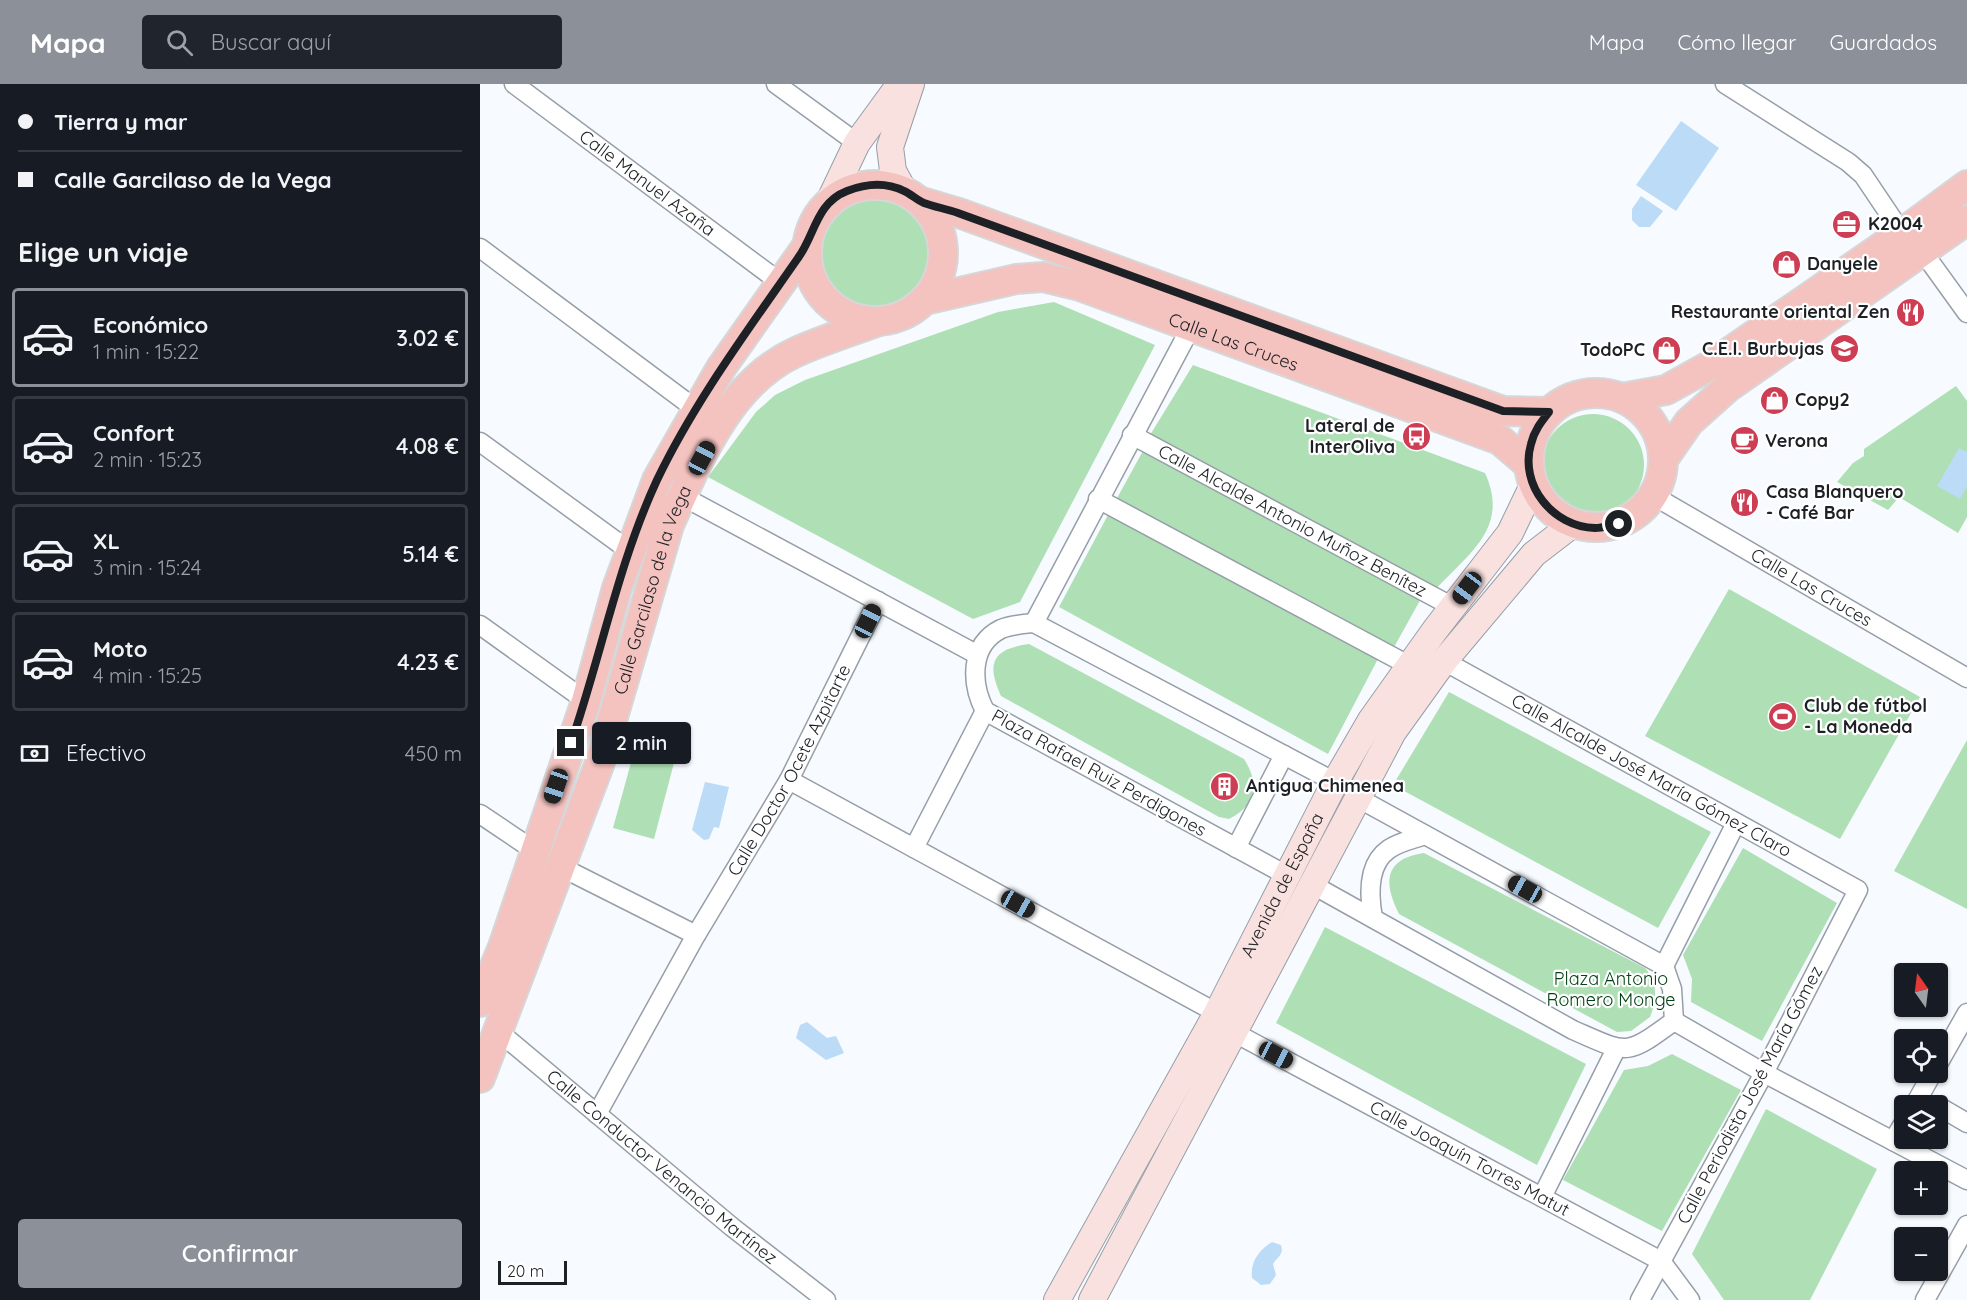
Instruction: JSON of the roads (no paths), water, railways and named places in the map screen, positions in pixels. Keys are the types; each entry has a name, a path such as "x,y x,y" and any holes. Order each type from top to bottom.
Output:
{"main road":[{"path":"900,84 857,143 828,204 814,223 807,246 808,269 818,290 833,307 853,318 876,322 903,315 926,300 938,282 944,261 943,240 935,219 893,171 890,147 911,84"},
{"path":"1664,458 1689,422 1727,388 1913,242 1967,184"},
{"path":"828,204 844,192 864,185 884,185 913,196"},
{"name":"Calle Las Cruces","path":"913,196 1503,411 1549,412"},
{"path":"1622,398 1666,390 1913,242 1967,220"},
{"name":"Calle Garcilaso de la Vega","path":"480,1002 503,947 586,700 617,588 657,480 721,368 807,246"},
{"name":"Calle Las Cruces","path":"926,300 991,283 1043,277 1080,286 1500,440 1531,474"},
{"name":"Calle Garcilaso de la Vega","path":"480,1078 598,765 669,525 682,496 723,420 749,384 793,354 876,322"},
{"path":"1603,393 1622,398 1639,408 1652,422 1660,439 1664,458 1662,478 1654,496 1638,513 1619,524 1596,528 1573,524 1556,515 1542,502 1531,474 1530,445 1537,427 1549,412 1565,400 1583,394 1603,393"},
{"name":"Avenida de España","path":"1057,1300 1217,1013 1335,782 1371,720 1510,533 1531,474"},
{"name":"Avenida de España","path":"1092,1300 1235,1034 1393,732 1444,661 1534,554 1573,524"}],"street":[{"name":"Calle Manuel Azaña","path":"514,84 781,283"},
{"path":"776,84 857,143"},
{"path":"1725,84 1848,162 1863,175 1967,314"},
{"path":"480,248 697,410"},
{"path":"1034,623 1191,327"},
{"name":"Calle Alcalde Antonio Muñoz Benítez","path":"1132,435 1453,607"},
{"path":"480,442 631,552"},
{"path":"682,496 976,654 988,639 1002,629 1034,623 1335,782"},
{"name":"Calle Las Cruces","path":"1654,496 1702,526 1967,678"},
{"path":"1098,500 1410,666"},
{"name":"Calle Doctor Ocete Azpitarte","path":"597,1114 696,934 789,780 878,601"},
{"path":"480,625 586,700"},
{"name":"Plaza Rafael Ruiz Perdigones","path":"976,654 976,686 985,711 1288,876"},
{"name":"Calle Alcalde José María Gómez Claro","path":"1444,661 1858,890"},
{"path":"914,848 985,711"},
{"path":"1236,848 1284,755"},
{"path":"789,780 1217,1013"},
{"path":"1358,798 1664,966 1672,989 1674,1021"},
{"path":"480,814 534,851"},
{"path":"1664,966 1736,823"},
{"path":"1373,918 1369,894 1375,868 1389,849 1425,835"},
{"path":"561,867 696,934"},
{"path":"1313,885 1573,1030 1616,1049 1639,1047 1674,1021"},
{"name":"Calle Periodista José María Gómez","path":"1640,1300 1764,1073 1858,890"},
{"path":"1948,1047 1967,1014"},
{"path":"1674,1021 1764,1073 1967,1180"},
{"name":"Calle Conductor Venancio Martínez","path":"498,1031 732,1227 826,1300"},
{"name":"Calle Joaquín Torres Matut","path":"1235,1034 1661,1261 1690,1300"},
{"path":"1542,1197 1616,1049"},
{"path":"1948,1112 1967,1123"},
{"path":"1925,1300 1967,1225"}],"water":[{"path":"1681,121 1719,148 1676,211 1636,185"},
{"path":"1641,196 1663,211 1650,227 1639,227 1632,220 1632,209"},
{"path":"1959,448 1967,452 1967,486 1960,499 1937,486"},
{"path":"705,782 729,787 719,828 714,827 709,839 704,840 692,830"},
{"path":"807,1022 827,1038 836,1036 844,1053 826,1060 796,1038 800,1025"},
{"path":"1272,1242 1281,1245 1282,1248 1273,1264 1276,1275 1270,1284 1261,1285 1252,1278 1252,1267 1259,1253"}],"place":[{"name":"K2004","path":"1847,224"},
{"name":"Danyele","path":"1786,264"},
{"name":"Restaurante oriental Zen","path":"1911,312"},
{"name":"C.E.I. Burbujas","path":"1845,349"},
{"name":"TodoPC","path":"1666,350"},
{"name":"Copy2","path":"1774,400"},
{"name":"Lateral de InterOliva","path":"1416,436"},
{"name":"Verona","path":"1744,441"},
{"name":"Casa Blanquero - Café Bar","path":"1745,502"},
{"name":"Club de fútbol - La Moneda","path":"1783,716"},
{"name":"Antigua Chimenea","path":"1225,786"}],"park label":[{"name":"Plaza Antonio Romero Monge","path":"1611,989"}]}
